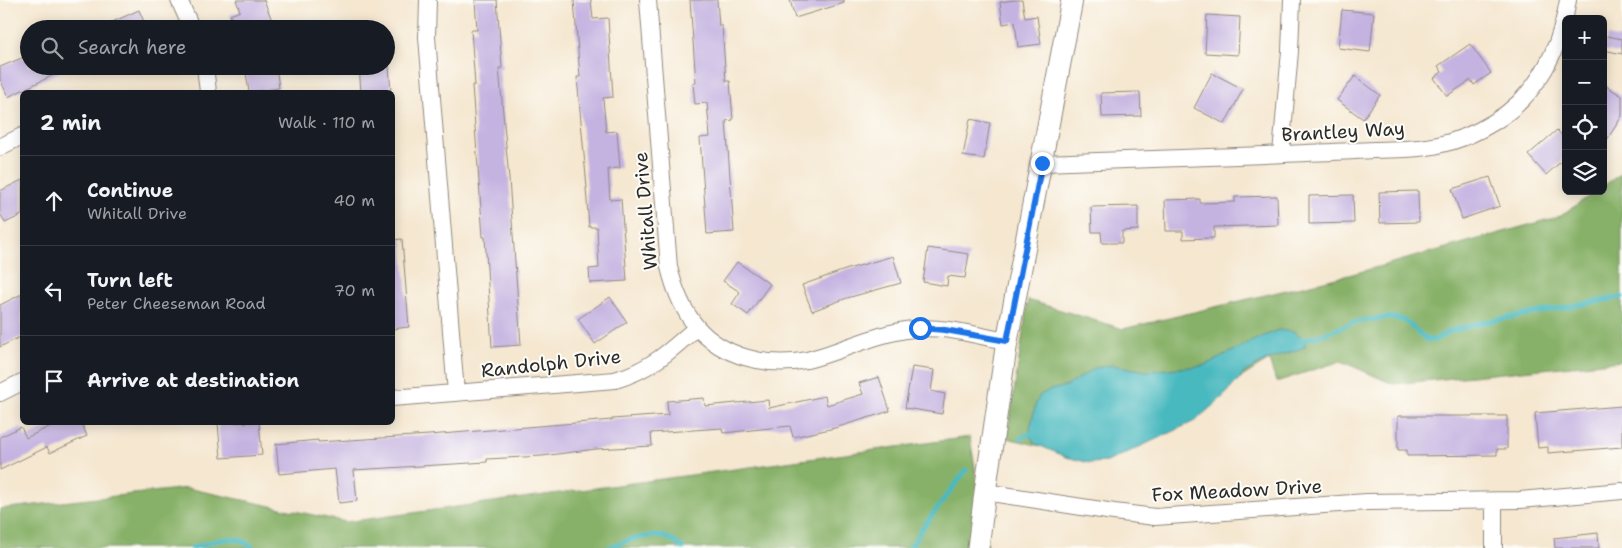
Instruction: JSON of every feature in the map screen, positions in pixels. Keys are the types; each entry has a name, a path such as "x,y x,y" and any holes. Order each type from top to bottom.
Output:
{"street":[{"path":"179,0 188,20"},
{"path":"428,0 427,36 456,393"},
{"name":"Whitall Drive","path":"648,0 668,260 678,294 697,327 716,344 736,354 760,361 784,363 818,357 887,334 912,329 945,330 1007,341"},
{"path":"978,548 1007,341 1072,0"},
{"path":"1281,154 1290,51 1292,0"},
{"name":"Brantley Way","path":"1042,163 1281,154 1438,145 1494,122 1519,103 1539,78 1555,50 1568,0"},
{"path":"206,75 208,90"},
{"path":"0,147 20,137"},
{"name":"Randolph Drive","path":"395,398 615,380 636,373 656,362 697,327"},
{"path":"0,393 20,383"},
{"name":"Fox Meadow Drive","path":"985,492 1114,512 1155,516 1367,502 1494,501 1622,491"},
{"path":"1494,501 1494,548"}],"green space":[{"path":"1622,173 1622,361 1393,384 1341,361 1276,382 1269,360 1107,462 1007,438 1028,300 1123,329 1349,275 1561,216 1590,195 1607,195 1607,183"},
{"path":"970,437 988,548 0,548 0,509 187,488 346,522"}],"water":[{"path":"1278,330 1294,332 1305,341 1305,347 1263,362 1245,372 1226,394 1195,421 1107,462 1090,463 1066,457 1036,444 1030,436 1036,403 1040,395 1050,390 1067,386 1095,368 1113,365 1146,371 1202,366"}],"building":[{"path":"236,0 264,0 272,20 232,20 230,15 240,11"},
{"path":"475,0 497,0 502,68 499,68 521,345 492,347 472,85 475,85 471,30 477,30"},
{"path":"574,0 591,0 593,19 608,18 613,97 603,98 606,132 617,131 620,168 608,169 610,200 621,199 627,281 590,283 589,269 599,268 597,227 589,227 577,77 580,77"},
{"path":"690,0 717,0 719,26 722,26 726,81 730,81 733,120 726,121 734,232 707,234 700,138 710,137 707,103 695,104 693,83 696,83"},
{"path":"790,0 844,0 844,3 795,18"},
{"path":"1022,0 1025,18 1037,16 1041,44 1018,47 1015,22 1003,24 1000,2"},
{"path":"139,10 143,20 117,20"},
{"path":"1342,10 1374,13 1370,52 1338,48"},
{"path":"1207,15 1240,17 1238,55 1205,53"},
{"path":"1607,36 1622,39 1622,54 1607,51"},
{"path":"1470,44 1491,73 1474,85 1471,80 1447,96 1434,78 1442,72 1438,66"},
{"path":"20,59 20,75 53,75 8,97 0,79 0,67"},
{"path":"1212,73 1243,89 1225,124 1194,108"},
{"path":"246,75 277,75 279,88 249,90"},
{"path":"360,75 390,75 391,90 361,90"},
{"path":"1355,76 1380,95 1363,119 1337,100"},
{"path":"1607,87 1622,96 1622,116 1607,140"},
{"path":"1140,92 1141,116 1102,117 1101,93"},
{"path":"970,119 990,123 984,159 963,156"},
{"path":"1557,130 1562,136 1562,161 1546,175 1528,155"},
{"path":"1490,177 1500,206 1462,219 1452,189"},
{"path":"20,181 20,216 5,223 0,213 0,191"},
{"path":"1418,191 1419,222 1380,223 1379,192"},
{"path":"1353,195 1354,223 1309,224 1309,196"},
{"path":"1277,196 1278,225 1214,227 1214,238 1183,239 1183,231 1166,231 1165,200 1200,199 1200,203 1235,202 1235,197"},
{"path":"1138,206 1138,230 1122,231 1122,243 1102,243 1101,232 1092,232 1091,207"},
{"path":"402,239 409,327 395,329 395,240"},
{"path":"928,248 969,254 965,278 948,276 947,286 923,282"},
{"path":"893,256 901,283 847,298 812,311 802,285"},
{"path":"737,262 770,284 748,315 732,304 740,292 723,281"},
{"path":"20,295 20,337 0,347 0,305"},
{"path":"610,297 627,322 595,344 578,319"},
{"path":"912,367 934,370 931,391 945,394 942,414 905,408"},
{"path":"879,377 890,411 835,428 793,437 790,426 723,433 722,428 651,433 652,446 487,459 487,462 354,470 357,501 339,503 335,469 279,474 276,444 318,440 318,442 429,435 668,415 667,401 704,398 705,406 768,400 769,408 825,396 827,405 863,394 859,383"},
{"path":"1622,406 1622,447 1548,453 1548,447 1538,448 1535,413"},
{"path":"1398,416 1507,416 1507,449 1497,449 1497,455 1407,456 1407,450 1398,450"},
{"path":"53,425 82,425 87,436 50,453 47,447 0,470 0,437 21,427 26,438"},
{"path":"218,425 259,425 262,455 221,458"},
{"path":"1598,533 1599,548 1555,548 1554,538"}],"waterway":[{"path":"1299,341 1356,322 1388,317 1404,320 1427,340 1435,340 1448,332 1480,323 1622,297"},
{"path":"1021,438 1034,432"},
{"path":"910,548 921,530 966,470"},
{"path":"608,548 647,536 670,539 683,548"},
{"path":"192,548 224,539 239,540 253,548"}],"route":[{"path":"920,328 945,330 1007,341 1042,163"}]}
